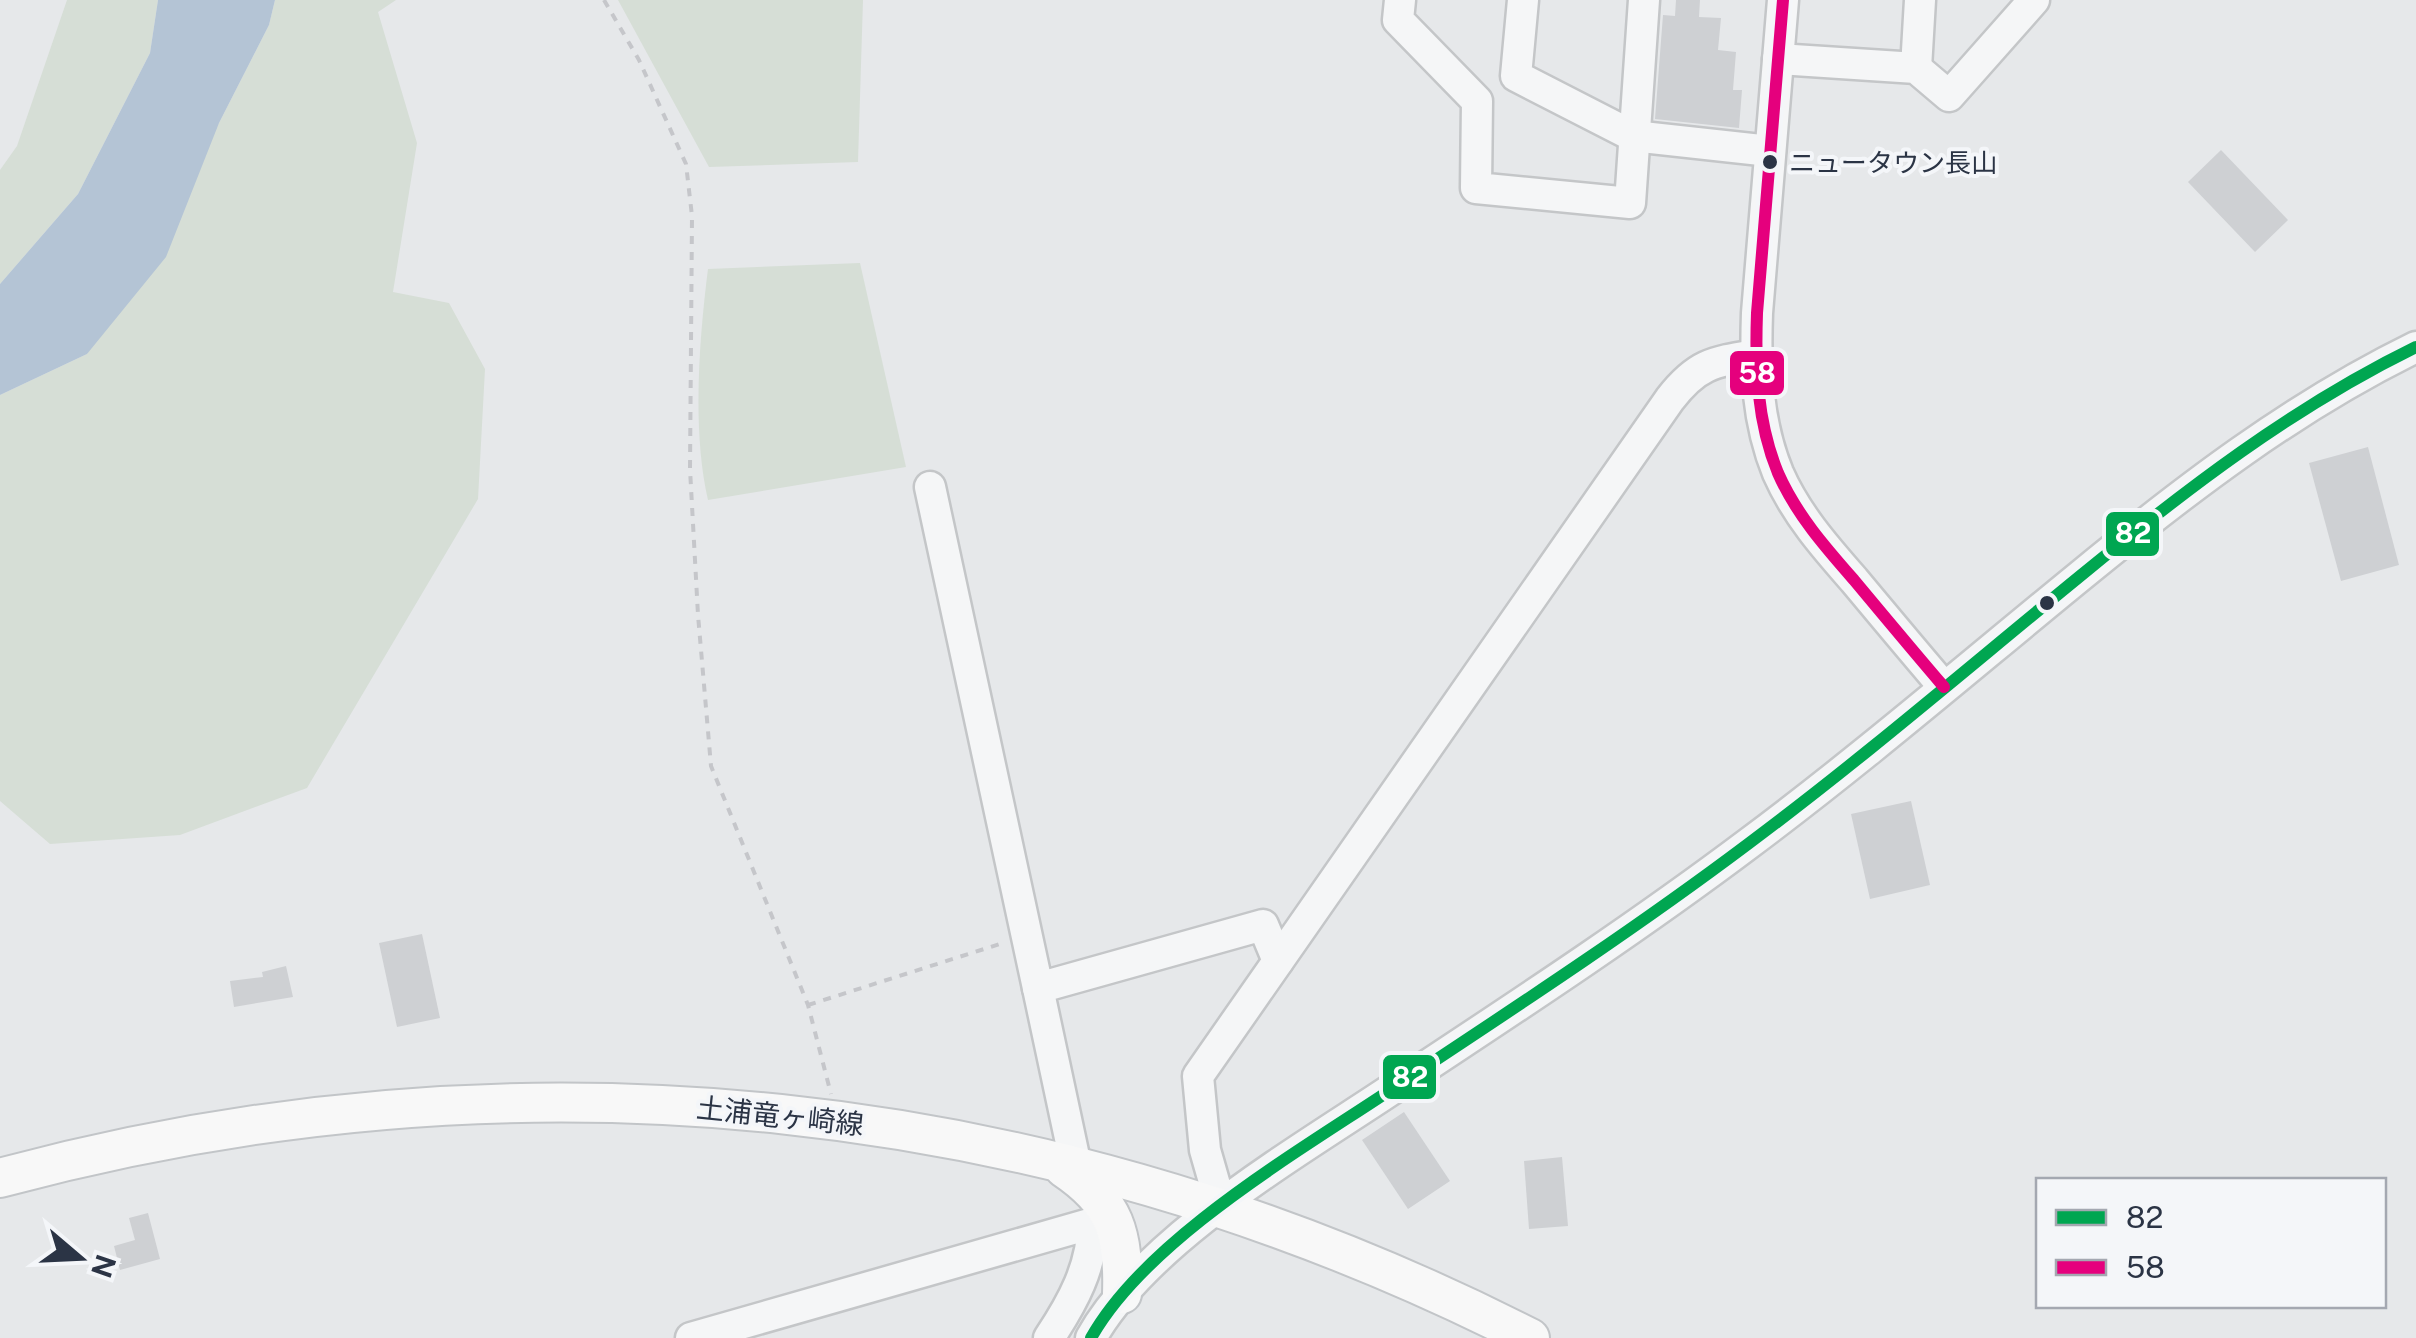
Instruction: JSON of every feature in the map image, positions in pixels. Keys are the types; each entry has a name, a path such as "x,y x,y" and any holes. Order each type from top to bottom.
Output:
{"main road":[{"name":"土浦竜ヶ崎線","path":"0,1178 228,1130 386,1109 616,1103 753,1111 929,1134 1064,1162 1221,1206 1371,1263 1530,1338"},
{"path":"1064,1162 1111,1214 1124,1258 1122,1294"}],"street":[{"path":"1400,0 1398,20 1477,101 1476,188 1630,203 1644,0"},
{"path":"1522,0 1516,76 1633,136 1770,151"},
{"path":"1782,0 1756,355 1761,414 1777,471 1792,502 1944,687"},
{"path":"1916,68 1920,0"},
{"path":"1778,58 1916,68 1949,96 2034,0"},
{"path":"1068,1311 1094,1334 1122,1294 1168,1249 1221,1206 1690,887 1808,798 2188,488 2278,425 2416,346"},
{"path":"1221,1206 1205,1150 1198,1076 1677,390 1700,367 1756,355"},
{"path":"930,487 1038,988 1064,1162"},
{"path":"1038,988 1262,924 1278,961"},
{"path":"691,1338 1093,1223 1088,1262 1068,1311 1050,1338"}],"path":[{"path":"604,0 639,60 686,164 692,216 690,468 711,766 808,1005 826,1082 842,1122"},
{"path":"808,1005 1026,936"}],"shaded area":[{"path":"67,0 158,0 150,53 78,194 0,284 0,170 17,146"},
{"path":"275,0 396,0 378,12 417,143 393,292 449,303 485,369 478,499 307,788 180,835 50,844 0,801 0,395 87,354 219,123 269,25"},
{"path":"618,0 863,0 858,162 709,167"},
{"path":"860,263 906,467 708,500 699,415 708,269"}],"water":[{"path":"158,0 275,0 269,25 219,123 166,257 87,354 0,395 0,284 78,194 150,53"}],"building":[{"path":"1676,0 1700,0 1699,17 1721,18 1718,50 1736,52 1733,90 1742,90 1739,128 1655,119 1663,15 1675,16"},
{"path":"2221,150 2288,220 2255,252 2188,182"},
{"path":"2368,447 2399,565 2341,581 2309,463"},
{"path":"1911,801 1930,885 1870,899 1851,814"},
{"path":"422,934 440,1018 397,1027 379,943"},
{"path":"286,966 293,997 234,1007 230,981 263,977 262,972"},
{"path":"1404,1112 1450,1181 1408,1209 1362,1140"},
{"path":"1562,1157 1568,1226 1529,1229 1524,1161"},
{"path":"148,1213 160,1259 120,1270 114,1246 135,1240 129,1218"}],"transit line":[{"name":"58","path":"1783,0 1757,313 1757,374 1766,434 1778,473 1802,516 1944,687"},
{"name":"82","path":"1091,1338 1116,1301 1149,1265 1230,1198 1705,876 1832,779 2159,513 2241,452 2326,396 2416,347"}],"place":[{"name":"ニュータウン長山","path":"1770,162"}]}
